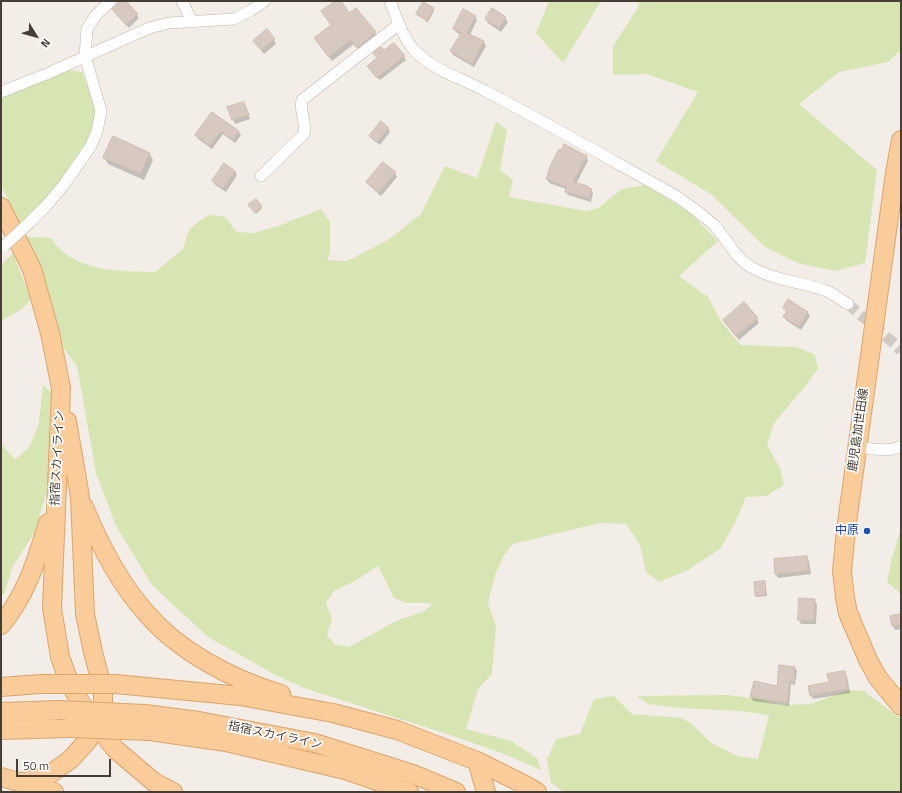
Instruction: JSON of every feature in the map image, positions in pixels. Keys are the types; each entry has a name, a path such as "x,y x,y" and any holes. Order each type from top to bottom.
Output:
{"main road":[{"name":"鹿児島加世田線","path":"901,140 895,173 857,446 843,564 845,598 848,614 868,660 878,678 901,706"},
{"name":"指宿スカイライン","path":"1,207 32,269 50,333 61,388 52,608 60,657 68,679 80,702 115,749 154,782 173,792"},
{"path":"21,782 46,777 71,759 88,740 97,726 103,703 104,690 93,652 85,614 80,497 61,388"},
{"path":"80,497 98,540 108,560 123,583 147,615 172,638 193,653 224,671 263,689 321,707 333,713"},
{"path":"1,625 24,592 34,567 56,498"},
{"path":"1,687 40,684 116,684 240,696 333,713 397,730 477,761 525,784 537,792"},
{"name":"指宿スカイライン","path":"1,712 58,710 145,714 199,721 315,744 413,774 456,792"},
{"name":"指宿スカイライン","path":"1,730 69,728 150,731 226,742 345,770 409,792"},
{"path":"477,761 480,787"},
{"path":"1,777 54,792"}],"street":[{"path":"2,247 46,206 63,186 91,146 97,131 101,111 85,56 87,29 96,15 111,1"},
{"path":"182,1 192,22"},
{"path":"1,92 49,73 149,28 169,23 234,18 250,11 265,1"},
{"path":"390,1 408,42 416,52 432,65 486,91 676,196 701,214 716,228 736,255 750,267 779,279 825,290 836,295 848,304"},
{"path":"261,176 304,134 306,125 300,109 302,100 399,24"},
{"path":"857,446 881,449 898,448 901,446"}],"green space":[{"path":"549,1 601,1 563,63 536,33"},
{"path":"638,1 901,1 901,50 888,62 839,72 799,104 877,170 865,263 835,271 798,263 765,247 712,195 656,161 698,92 647,74 613,75 613,46 639,6"},
{"path":"70,70 82,72 98,114 87,144 65,174 21,226 1,186 1,98"},
{"path":"496,122 507,130 500,170 513,180 509,197 586,211 598,208 622,189 646,185 690,213 718,241 679,276 708,297 722,323 741,345 797,347 815,355 818,369 774,423 767,445 780,468 784,485 766,496 746,497 735,523 720,549 688,570 659,582 646,572 640,545 626,524 600,523 513,544 504,555 495,575 488,603 496,626 492,674 478,689 466,729 511,741 537,758 541,770 507,755 450,735 304,688 274,674 208,637 152,585 116,526 96,473 77,366 64,349 47,286 27,237 51,238 60,249 71,258 94,267 118,271 155,272 183,249 189,230 209,215 224,216 237,232 254,233 281,225 321,209 330,222 330,254 327,260 347,261 388,240 421,214 445,166 477,178","holes":["378,566 394,598 406,603 433,604 423,612 398,620 349,647 335,645 327,635 332,619 326,603 334,591 355,581"]},
{"path":"13,253 31,299 22,309 1,321 1,265"},
{"path":"43,385 56,397 58,452 35,532 13,566 4,594 1,595 1,443 15,460 30,446 39,423"},
{"path":"901,528 901,594 887,582"},
{"path":"849,690 864,691 901,719 901,792 564,792 551,783 547,760 556,739 580,734 594,699 614,696 632,714 682,718 693,725 710,742 737,756 758,759 769,715 739,711 680,708 648,704 637,696 728,695 758,699 779,705 811,704"}],"building":[{"path":"120,1 126,1 138,14 126,25 112,9"},
{"path":"336,1 341,1 349,13 356,8 376,32 357,48 350,40 329,57 314,38 331,25 321,11"},
{"path":"423,2 434,8 427,21 416,14"},
{"path":"492,8 506,17 499,28 485,19"},
{"path":"463,9 476,16 467,33 484,41 472,64 450,51 461,33 453,29"},
{"path":"267,29 275,39 261,50 253,41"},
{"path":"394,43 405,56 377,78 367,66 377,58 373,53 381,47 384,50"},
{"path":"244,102 249,115 232,120 227,107"},
{"path":"212,112 239,131 233,140 221,131 210,146 195,135"},
{"path":"381,121 389,128 377,142 369,136"},
{"path":"113,136 150,153 140,174 103,158"},
{"path":"564,144 587,156 573,182 588,186 587,187 592,189 589,198 565,192 566,187 546,179 551,164 559,149 561,150"},
{"path":"383,162 396,172 379,193 366,182"},
{"path":"224,163 235,171 223,189 212,181"},
{"path":"256,199 262,206 255,213 248,205"},
{"path":"788,299 808,312 799,327 783,317 787,311 783,308"},
{"path":"744,302 758,318 736,336 723,320"},
{"path":"807,556 809,571 775,574 774,559"},
{"path":"765,581 766,595 755,596 754,582"},
{"path":"799,598 815,599 814,621 798,620"},
{"path":"901,614 901,625 892,626 890,616"},
{"path":"779,665 795,667 794,682 790,681 787,703 750,697 754,681 777,686"},
{"path":"845,671 848,689 810,696 808,686 829,682 827,674"}],"tunnel":[{"path":"848,304 901,351"}],"place":[{"name":"中原","path":"867,531"}]}
